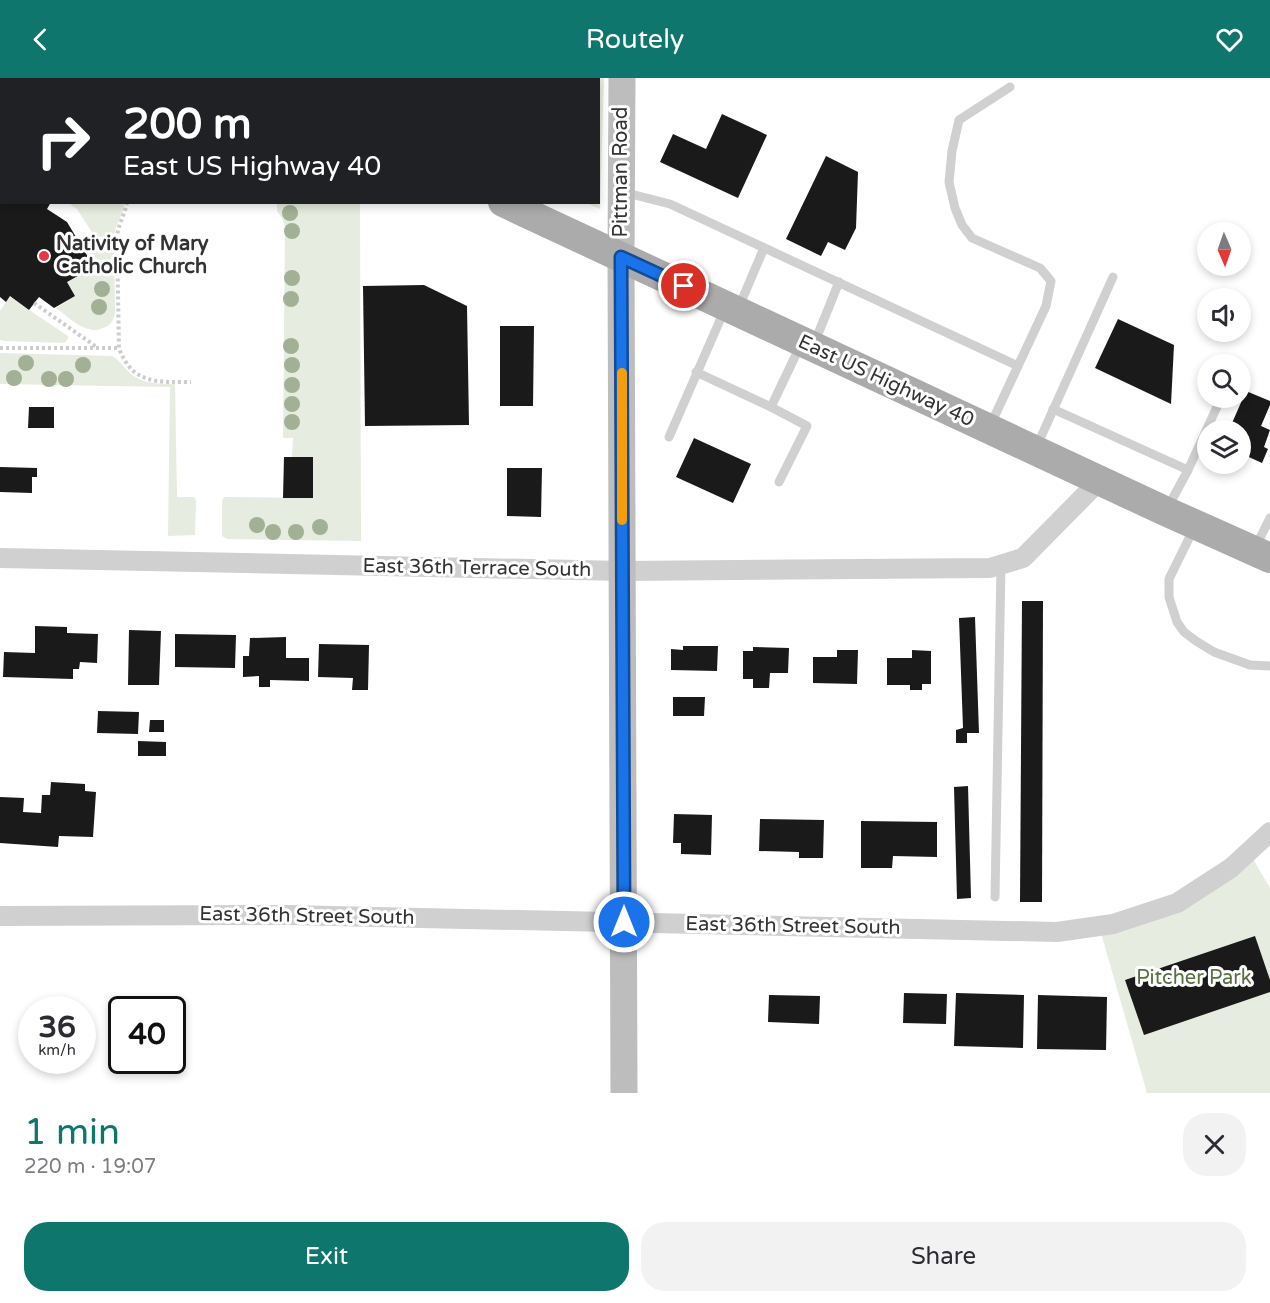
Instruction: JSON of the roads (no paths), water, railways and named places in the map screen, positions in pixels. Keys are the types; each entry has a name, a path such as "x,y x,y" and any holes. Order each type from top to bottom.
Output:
{"main road":[{"name":"East US Highway 40","path":"509,204 1195,525 1262,554"}],"street":[{"name":"Pittman Road","path":"622,78 624,1093"},
{"name":"East 36th Terrace South","path":"0,558 623,571 990,568 1023,558 1100,480"},
{"name":"East 36th Street South","path":"0,916 288,915 1057,932 1113,924 1177,903 1231,868 1270,832"}],"lane":[{"path":"989,428 1046,306 1051,281 1040,268 972,238 962,225 955,208 949,182 952,151 959,120 1010,87"},
{"path":"621,192 670,204 1018,366"},
{"path":"669,437 696,372 764,248"},
{"path":"1035,450 1113,277"},
{"path":"771,407 839,282"},
{"path":"696,372 807,426 779,482"},
{"path":"1165,511 1188,470 1216,408"},
{"path":"1053,409 1188,470"},
{"path":"1262,554 1270,518"},
{"path":"1195,525 1169,579 1169,597 1177,622 1184,632 1214,652 1250,665 1270,666"},
{"path":"995,897 1001,565"}],"place":[{"name":"Nativity of Mary Catholic Church","path":"44,256"}],"park label":[{"name":"Pitcher Park","path":"1194,978"}]}
